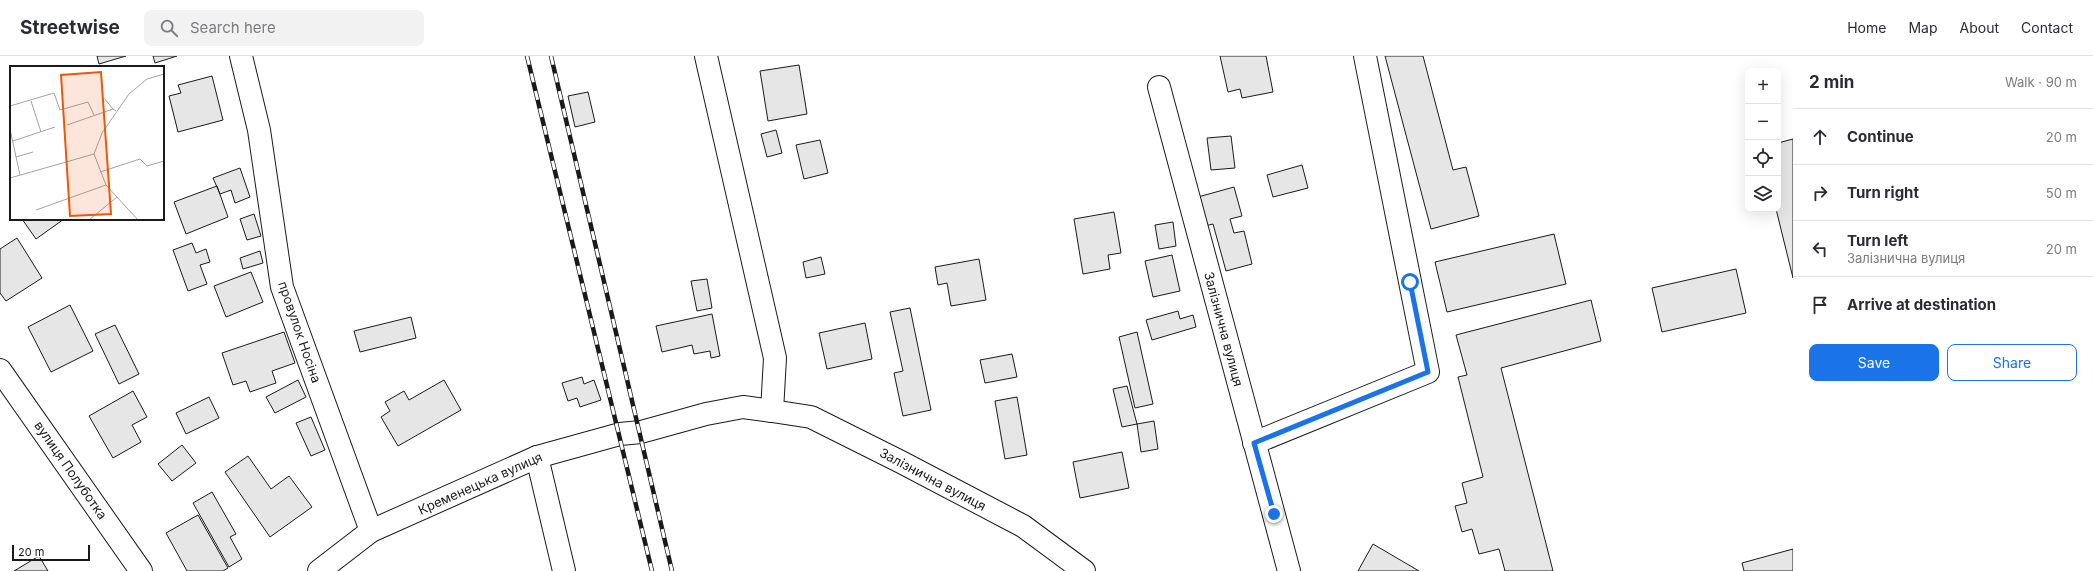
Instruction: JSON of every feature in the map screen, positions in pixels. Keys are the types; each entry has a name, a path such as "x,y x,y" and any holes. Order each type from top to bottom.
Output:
{"main road":[{"name":"провулок Носіна","path":"241,56 259,130 282,287 371,531"},
{"path":"706,56 775,358 772,411"},
{"path":"1254,443 1428,372 1365,56"},
{"name":"Залізнична вулиця","path":"1159,87 1289,571"},
{"name":"вулиця Полуботка","path":"0,370 142,571"},
{"name":"Кременецька вулиця","path":"319,571 371,531 537,457 620,434 641,432 706,414 744,407 772,411"},
{"name":"Залізнична вулиця","path":"772,411 811,417 900,462 1023,526 1084,571"},
{"path":"537,457 564,571"}],"building":[{"path":"97,56 126,56 99,64"},
{"path":"153,56 177,56 155,63"},
{"path":"1220,56 1266,56 1273,92 1242,98 1240,89 1228,92"},
{"path":"1385,56 1423,56 1453,170 1466,167 1479,216 1431,229"},
{"path":"799,65 807,114 768,121 760,71"},
{"path":"212,76 223,120 178,132 169,96 181,93 178,85"},
{"path":"588,92 595,122 575,127 568,96"},
{"path":"776,130 782,153 767,157 761,134"},
{"path":"1231,136 1235,168 1211,170 1207,138"},
{"path":"1793,139 1793,278 1777,212 1781,212 1781,142"},
{"path":"820,140 828,173 804,179 796,145"},
{"path":"1302,165 1308,188 1273,197 1267,175"},
{"path":"240,168 250,197 235,203 231,190 220,194 213,178"},
{"path":"217,186 228,217 186,234 174,202"},
{"path":"1234,187 1242,216 1230,219 1234,233 1244,231 1252,264 1226,271 1213,224 1205,226 1198,197"},
{"path":"1114,212 1121,253 1108,255 1110,269 1083,274 1074,219"},
{"path":"254,214 261,236 247,240 240,219"},
{"path":"23,220 63,220 36,239"},
{"path":"1173,222 1176,246 1159,249 1155,225"},
{"path":"1554,234 1566,284 1447,312 1435,262"},
{"path":"17,238 42,278 6,301 0,293 0,249"},
{"path":"192,243 196,253 206,249 210,262 200,265 207,284 188,291 173,250"},
{"path":"260,251 263,263 243,269 240,258"},
{"path":"1172,255 1180,291 1153,297 1145,261"},
{"path":"821,257 825,274 806,278 803,262"},
{"path":"979,259 986,300 951,306 947,283 938,285 935,267"},
{"path":"1736,269 1746,313 1662,332 1652,288"},
{"path":"251,272 263,302 226,317 214,286"},
{"path":"707,279 712,308 697,311 691,281"},
{"path":"1591,300 1601,341 1501,368 1553,571 1505,571 1499,549 1479,554 1472,529 1462,532 1455,506 1467,503 1462,483 1483,477 1458,377 1467,375 1456,335"},
{"path":"70,305 93,351 51,372 28,327"},
{"path":"910,308 931,410 903,416 894,373 903,371 890,312"},
{"path":"1178,311 1180,319 1193,315 1196,327 1152,340 1146,320"},
{"path":"712,314 720,356 711,358 710,351 694,354 692,345 662,352 656,326"},
{"path":"411,317 416,338 360,352 354,331"},
{"path":"865,323 872,359 827,369 819,333"},
{"path":"115,325 139,374 119,384 95,334"},
{"path":"284,332 295,363 272,371 276,383 250,392 246,381 233,385 222,353"},
{"path":"1137,332 1153,404 1135,408 1119,337"},
{"path":"1012,354 1017,377 985,383 980,360"},
{"path":"582,377 584,384 594,380 601,400 580,407 577,398 568,401 562,383"},
{"path":"298,380 306,397 275,413 266,397"},
{"path":"444,380 461,410 398,446 381,417 390,411 385,402 404,391 409,400"},
{"path":"1127,386 1137,424 1122,427 1113,389"},
{"path":"133,391 147,417 132,425 141,442 113,458 89,416"},
{"path":"209,397 219,418 186,434 176,413"},
{"path":"1017,397 1027,455 1005,459 995,401"},
{"path":"311,417 325,450 311,456 296,423"},
{"path":"1154,421 1158,449 1141,452 1137,424"},
{"path":"182,445 196,463 172,481 158,464"},
{"path":"1122,452 1129,488 1080,498 1073,462"},
{"path":"248,456 271,489 289,476 312,507 270,537 225,472"},
{"path":"212,492 236,534 230,537 242,559 229,567 193,503"},
{"path":"198,515 228,568 223,571 187,571 166,533"},
{"path":"1373,544 1419,571 1358,571"},
{"path":"1793,549 1793,571 1744,571 1742,563"},
{"path":"39,556 48,571 14,571"}],"railway":[{"path":"527,56 652,571"},
{"path":"551,56 672,571"}],"route":[{"path":"1274,514 1254,443 1428,372 1410,282"}]}
